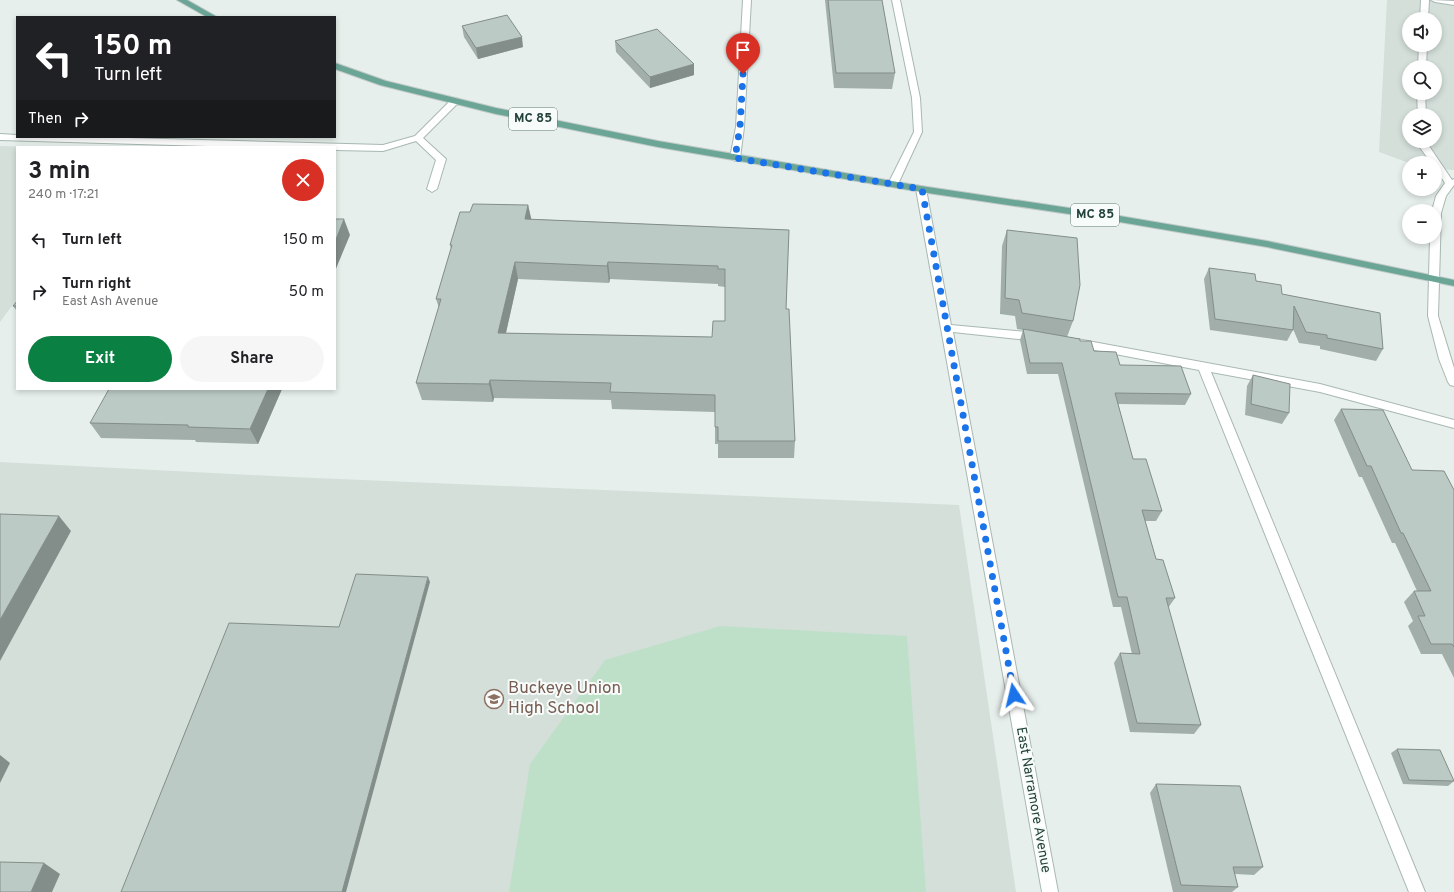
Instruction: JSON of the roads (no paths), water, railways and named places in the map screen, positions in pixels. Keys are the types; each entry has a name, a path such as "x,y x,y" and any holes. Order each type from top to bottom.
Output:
{"main road":[{"path":"181,0 211,16"},
{"name":"MC 85","path":"336,66 383,83 455,101 496,111 642,141 922,189 1096,215 1267,244 1454,283"}],"street":[{"path":"735,158 740,127 747,0"},
{"path":"893,184 918,132 916,98 896,0"},
{"path":"1424,0 1424,12"},
{"path":"1435,0 1454,3"},
{"path":"336,147 383,148 418,138 455,101"},
{"path":"0,137 16,137"},
{"path":"33,138 301,146"},
{"path":"418,138 442,159 432,189"},
{"path":"1426,148 1452,183 1441,196 1436,213 1433,316 1454,382"},
{"name":"East Narramore Avenue","path":"922,189 1050,892"},
{"path":"947,328 1009,333 1046,338"},
{"path":"1068,342 1320,388 1454,424"},
{"path":"1203,366 1417,892"}],"place":[{"name":"Buckeye Union High School","path":"494,699"}]}
